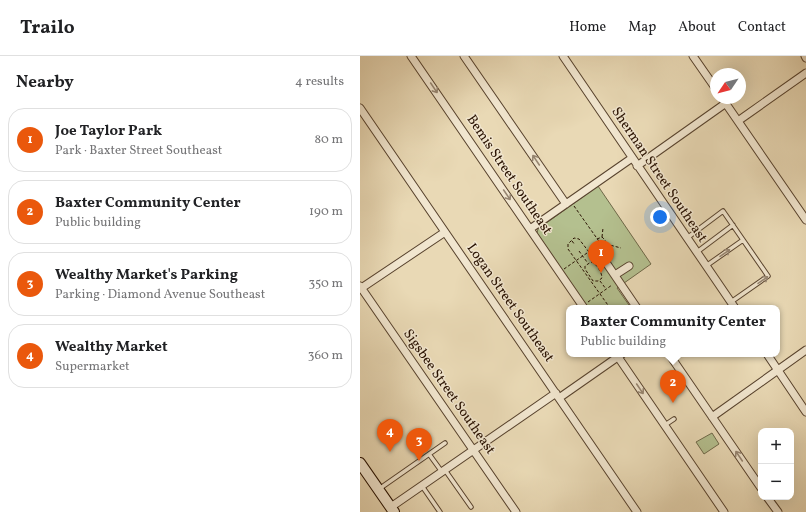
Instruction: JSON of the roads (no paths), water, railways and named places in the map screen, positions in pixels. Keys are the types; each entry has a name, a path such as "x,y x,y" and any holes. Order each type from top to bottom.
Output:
{"main road":[{"path":"360,463 392,510"}],"street":[{"name":"Bemis Street Southeast","path":"412,56 582,305"},
{"path":"464,56 566,204"},
{"name":"Sherman Street Southeast","path":"563,56 733,305"},
{"path":"693,56 710,80"},
{"path":"738,121 806,73"},
{"path":"637,166 719,104"},
{"path":"727,104 806,220"},
{"name":"Logan Street Southeast","path":"360,108 637,512"},
{"path":"530,229 632,158"},
{"path":"361,288 445,232"},
{"path":"606,257 615,276 635,305"},
{"path":"615,276 629,266"},
{"name":"Sigsbee Street Southeast","path":"361,288 516,512"},
{"path":"712,417 806,350"},
{"path":"392,510 422,486 473,450 616,357"},
{"path":"620,357 724,512"},
{"path":"671,357 758,484"},
{"path":"769,357 806,412"},
{"path":"769,500 778,512"}],"lane":[{"path":"687,238 723,211 733,225 768,276 733,305"},
{"path":"697,252 733,225"},
{"path":"706,266 743,240"},
{"path":"665,425 674,419"},
{"path":"378,489 445,443"},
{"path":"429,454 471,507"},
{"path":"422,486 440,512"}],"place":[{"name":"Joe Taylor Park","path":"601,273"},
{"name":"Baxter Community Center","path":"673,403"},
{"name":"Wealthy Market","path":"390,452"},
{"name":"Wealthy Market's Parking","path":"419,461"}]}
